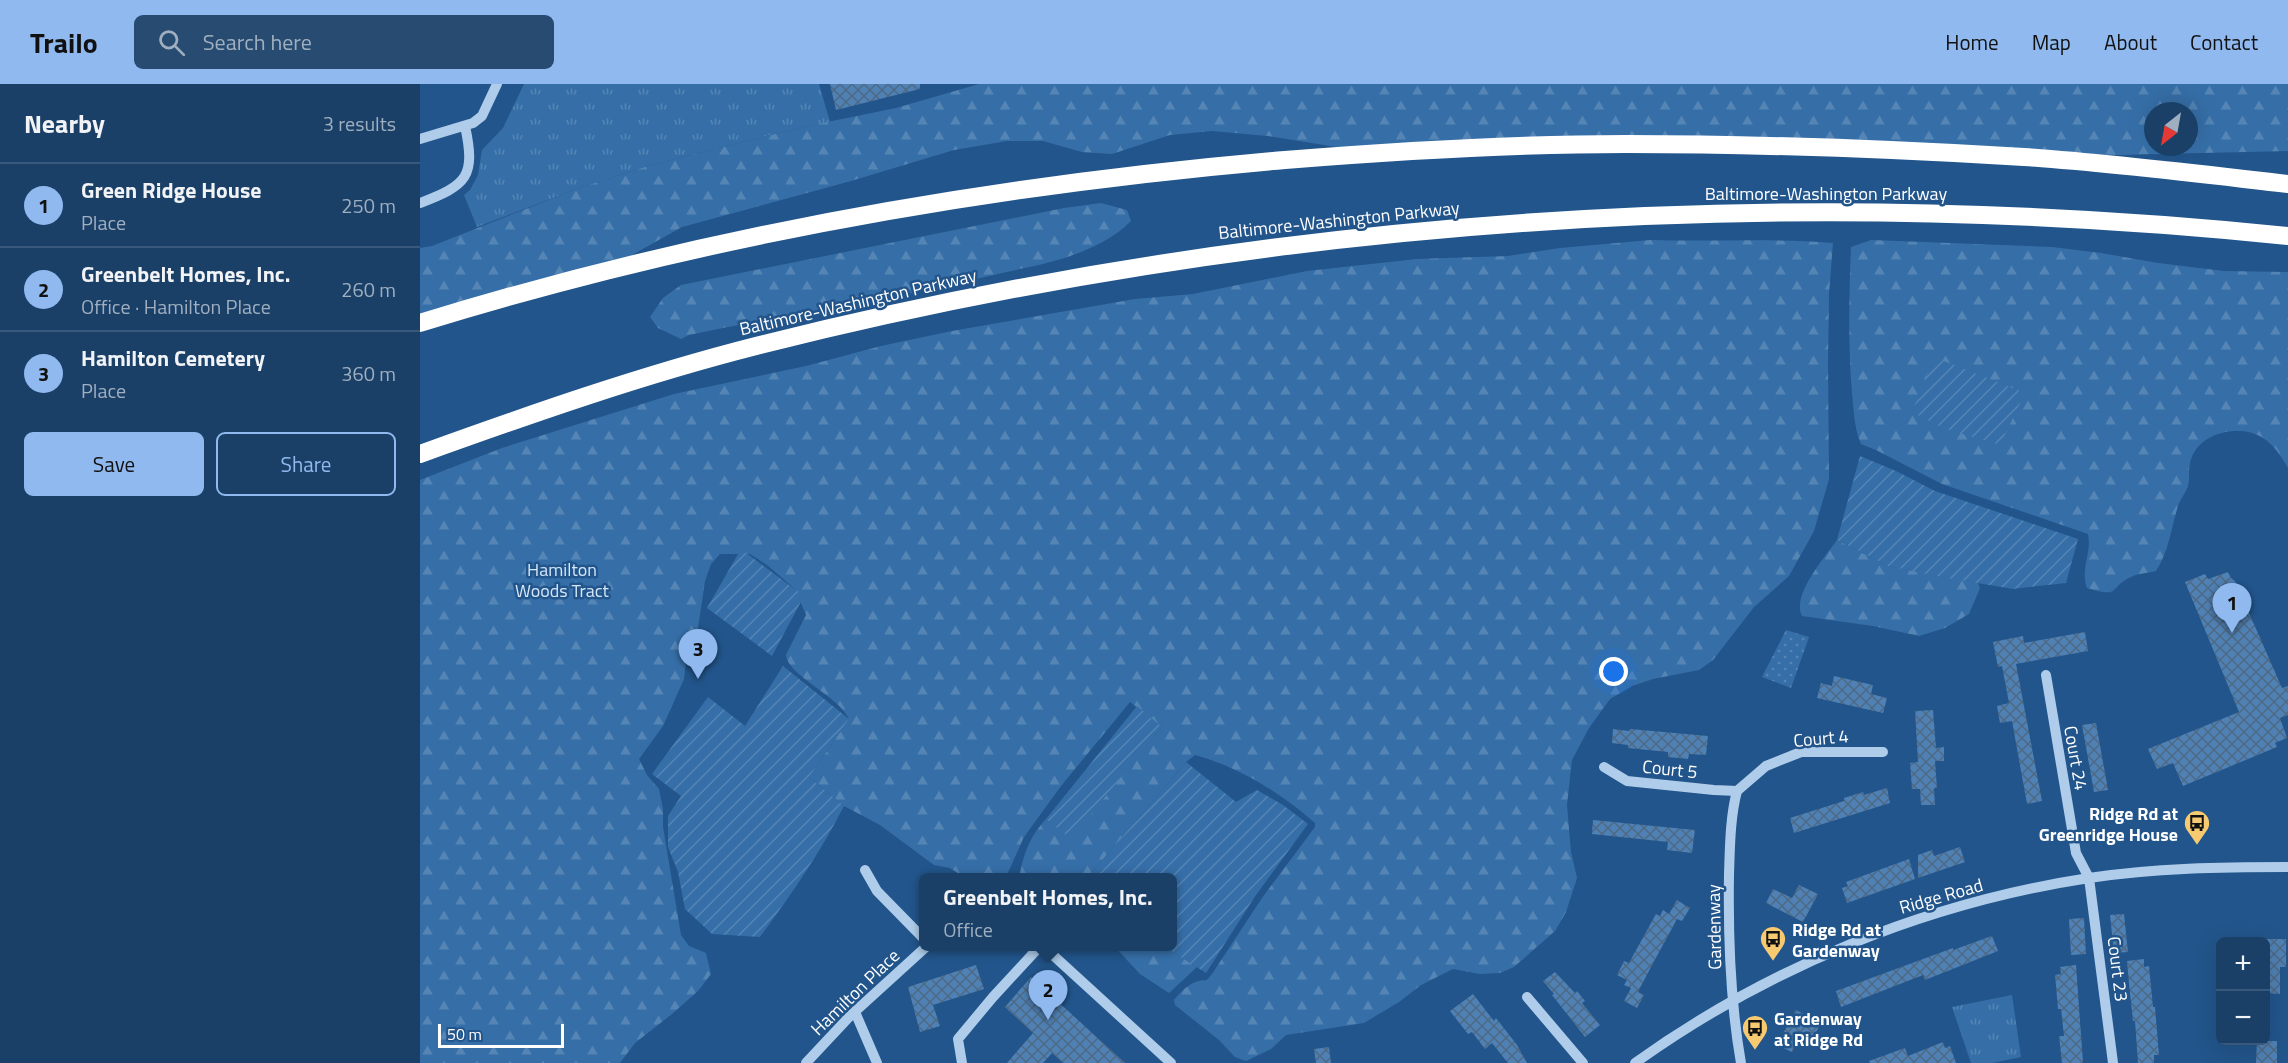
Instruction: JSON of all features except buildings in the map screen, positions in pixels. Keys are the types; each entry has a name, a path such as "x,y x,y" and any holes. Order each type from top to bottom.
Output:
{"highway":[{"path":"420,322 607,269 726,242 879,212 1030,188 1128,176 1373,153 1621,144 1841,148 2028,158 2288,184"},
{"name":"Baltimore-Washington Parkway","path":"420,454 631,381 752,347 899,312 1116,270 1366,236 1614,216 1871,212 2019,215 2168,224 2288,236"}],"street":[{"path":"420,139 473,123 482,116 497,84"},
{"path":"420,203 447,193 464,177 470,164 471,154 465,126"},
{"name":"Court 24","path":"2046,675 2076,853 2089,878"},
{"name":"Court 4","path":"1737,791 1766,766 1801,752 1883,752"},
{"name":"Court 5","path":"1605,767 1627,781 1737,791"},
{"name":"Gardenway","path":"1737,791 1731,822 1728,913 1729,952 1741,1063"},
{"name":"Ridge Road","path":"1635,1063 1756,988 1886,929 1935,913 2089,878 2199,868 2288,867"},
{"path":"865,870 877,891 919,934"},
{"name":"Court 23","path":"2089,878 2113,1063"},
{"name":"Hamilton Place","path":"806,1063 855,1012 922,951"},
{"path":"962,1063 957,1039 1037,951"},
{"path":"1048,951 1171,1063"},
{"path":"1527,997 1583,1063"},
{"path":"855,1012 877,1063"}],"green space":[{"path":"524,84 819,84 830,122 651,165 579,188 477,227 464,195 470,190 478,175 482,150 503,128"},
{"path":"979,84 2288,84 2288,151 2198,153 2198,102 2144,102 2144,154 2028,157 1874,150 1373,153 1268,136 1212,131 1170,135 1112,154 1082,152 1043,141 1007,141 954,150 682,227 607,269 420,323 420,248 432,246 579,188 651,165 803,127 896,108"},
{"path":"1101,203 1127,210 1131,221 1097,245 1052,262 952,285 689,335 681,339 658,328 650,317 663,298 681,285 1064,208"},
{"name":"Hamilton Woods Tract","path":"1650,240 1833,243 1829,294 1829,479 1814,531 1789,576 1754,607 1713,660 1699,670 1653,679 1632,686 1610,699 1589,728 1572,760 1567,805 1571,852 1577,878 1566,912 1555,931 1514,967 1500,973 1480,974 1453,969 1421,985 1399,1002 1364,1023 1286,1035 1271,1049 1246,1061 1235,1057 1219,1040 1175,1005 1174,1000 1188,986 1207,980 1212,974 1262,898 1315,827 1315,823 1288,801 1259,782 1228,766 1195,755 1186,762 1091,873 1020,873 1029,844 1046,819 1071,838 1162,727 1130,702 1061,786 1024,837 1008,873 958,873 950,868 934,865 880,825 844,806 809,777 849,719 835,702 789,663 786,655 806,615 795,589 750,554 720,554 711,564 705,581 698,628 686,661 684,679 663,726 639,759 647,775 659,789 681,935 689,946 706,953 711,974 698,991 635,1043 620,1063 420,1063 420,480 502,448 674,394 806,366 881,346 952,331 1135,299 1193,294 1307,271 1417,259 1508,256 1560,248"},
{"path":"1871,240 2052,247 2224,271 2288,272 2288,468 2269,442 2256,434 2232,431 2209,438 2197,448 2193,455 2189,466 2188,486 2179,503 2167,548 2156,571 2133,576 2111,592 2087,588 2085,574 2089,548 2088,534 1942,484 1861,444 1855,419 1851,376 1849,320 1851,247"},
{"path":"1934,357 2025,393 2000,445 1943,428 1912,412"},
{"path":"1860,456 1935,491 2078,539 2066,583 2013,589 1936,576 1888,566 1837,540"},
{"path":"1837,540 1888,566 1978,583 1980,588 1969,614 1945,628 1919,636 1873,626 1802,616 1800,607 1805,587"},
{"path":"741,549 804,596 772,656 707,608"},
{"path":"1786,630 1809,637 1791,688 1762,677"},
{"path":"783,666 849,719 809,777 844,806 805,873 760,937 712,934 685,909 678,872 668,847 668,816 681,796 652,774 708,697 745,726"},
{"path":"1137,706 1162,727 1071,839 1046,819"},
{"path":"1186,762 1236,802 1257,790 1283,805 1308,824 1256,895 1206,973 1171,951 1177,951 1177,873 1091,873"},
{"path":"1119,951 1171,951 1197,967 1169,993 1140,974"},
{"path":"2012,995 2021,1057 1992,1063 1971,1063 1952,1007"}],"place":[{"name":"Green Ridge House","path":"2232,633"},
{"name":"Hamilton Cemetery","path":"698,679"},
{"name":"Ridge Rd at Greenridge House","path":"2197,846"},
{"name":"Ridge Rd at Gardenway","path":"1773,962"},
{"name":"Greenbelt Homes, Inc.","path":"1048,1020"},
{"name":"Gardenway at Ridge Rd","path":"1755,1051"}]}
